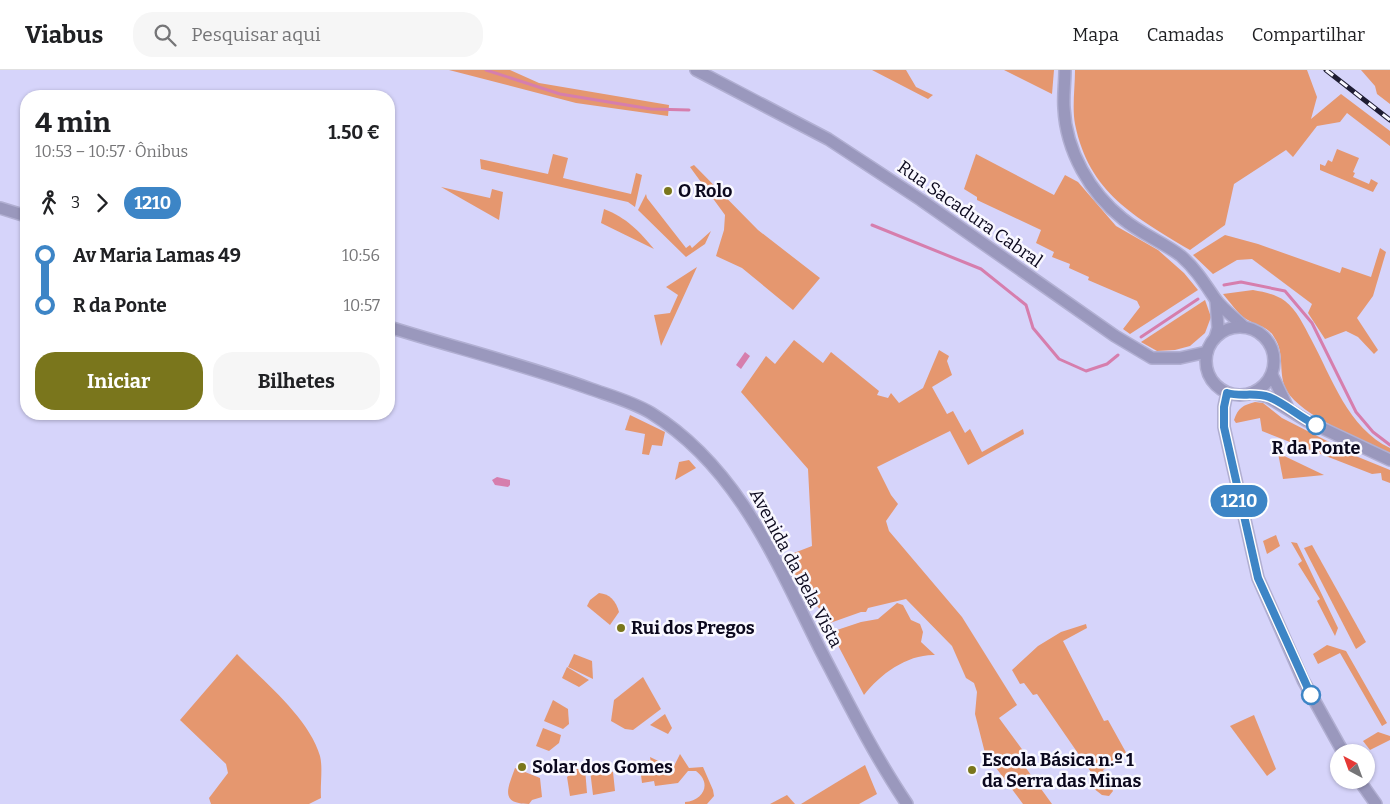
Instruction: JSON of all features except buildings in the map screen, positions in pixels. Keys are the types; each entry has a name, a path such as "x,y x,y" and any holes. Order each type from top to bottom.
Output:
{"street":[{"name":"Rua Sacadura Cabral","path":"696,70 828,139 921,200 1115,336 1152,358 1180,358 1207,352"},
{"path":"1066,70 1066,121 1074,150 1087,178 1104,202 1123,220 1178,254 1199,274 1216,300 1244,327"},
{"path":"0,208 20,214"},
{"path":"1215,338 1227,330 1244,327 1253,329 1261,334 1272,348 1274,366 1272,375 1260,389 1252,393 1235,395 1227,393 1211,379 1207,369 1207,352 1218,328 1216,300"},
{"name":"Avenida da Bela Vista","path":"395,329 547,373 617,398 650,412 690,442 731,484 755,521 870,742 907,804"},
{"path":"1272,375 1287,406"},
{"path":"1227,393 1224,407 1224,427 1258,578 1303,680 1339,744"},
{"path":"1252,393 1268,397 1287,406 1306,421 1390,460"},
{"path":"1366,789 1376,804"}],"shaded area":[{"path":"449,70 510,70 539,83 669,105 668,116 576,103"},
{"path":"872,70 906,70 916,87 933,95 928,99"},
{"path":"1004,70 1054,70 1052,94"},
{"path":"1075,70 1307,70 1317,97 1311,119 1341,94 1390,131 1390,146 1347,113 1340,122 1317,126 1293,157 1286,150 1234,184 1225,225 1190,250 1133,214 1103,185 1091,168 1082,148 1074,118"},
{"path":"1361,70 1390,70 1390,104 1377,94 1375,86"},
{"path":"1337,149 1359,158 1353,172 1355,173 1353,177 1369,184 1371,179 1378,183 1373,192 1320,170 1320,164 1325,166 1328,160 1332,162"},
{"path":"553,154 568,158 563,178 631,194 636,173 642,175 635,207 628,202 481,169 480,159 548,174"},
{"path":"976,154 1054,195 1065,175 1078,182 1116,226 1158,250 1184,273 1198,290 1130,334 1123,329 1140,307 1137,301 1088,280 1089,277 1069,268 1070,264 1052,257 1054,252 1036,243 1041,230 977,200 977,197 964,189"},
{"path":"694,165 758,230 820,278 793,310 742,268 716,256 724,230 725,215 690,167"},
{"path":"441,187 490,198 492,189 503,192 499,220"},
{"path":"646,194 647,198 686,248 690,245 692,248 711,231 705,244 686,257 638,210"},
{"path":"604,209 632,226 654,249 601,223"},
{"path":"1225,235 1258,244 1340,273 1342,267 1371,277 1380,248 1386,252 1373,296 1357,318 1378,350 1374,354 1358,337 1346,331 1325,339 1308,313 1312,304 1252,259 1237,260 1213,274 1193,255"},
{"path":"697,267 661,346 654,315 670,313 678,295 666,287"},
{"path":"1253,290 1277,297 1285,301 1293,309 1352,415 1375,439 1390,448 1390,454 1318,418 1294,400 1287,391 1282,378 1280,350 1274,337 1265,328 1243,317 1223,294"},
{"path":"1205,300 1211,317 1205,333 1190,346 1175,350 1157,351 1141,342"},
{"path":"794,340 823,363 831,352 879,391 877,395 888,398 891,393 899,403 923,388 939,350 949,356 947,361 952,375 932,387 947,414 953,411 965,433 970,429 982,452 1023,429 1024,434 968,465 950,431 877,467 891,495 898,504 886,521 889,531 962,617 1017,705 999,718 1024,752 1018,757 1052,804 1023,804 985,753 975,714 977,692 974,683 966,678 952,646 906,599 868,608 866,612 830,623 781,558 812,546 808,469 741,392 766,356 775,364"},
{"path":"745,352 750,356 741,369 736,365"},
{"path":"1255,402 1263,403 1282,418 1333,444 1336,448 1390,470 1390,483 1382,480 1381,473 1372,474 1262,431 1260,418 1236,423 1234,420 1239,410"},
{"path":"630,415 665,432 662,446 652,445 649,455 642,454 645,434 625,430"},
{"path":"1278,453 1324,475 1283,479"},
{"path":"689,460 696,468 675,480 679,462"},
{"path":"497,477 510,480 510,485 508,487 495,485 492,480"},
{"path":"1276,535 1280,546 1267,554 1263,541"},
{"path":"1291,542 1297,543 1338,628 1335,636 1317,601 1320,599 1298,564 1302,561"},
{"path":"1312,545 1366,642 1356,649 1304,548"},
{"path":"599,593 609,597 618,608 619,612 610,625 587,606 590,600"},
{"path":"897,603 903,605 911,620 920,624 923,632 921,642 935,655 915,658 895,667 878,680 864,695 831,632 861,622 878,619"},
{"path":"1086,624 1087,628 1063,641 1104,721 1108,720 1128,756 1103,770 1113,791 1109,796 1102,795 1093,788 1096,784 1093,775 1037,694 1033,695 1024,683 1020,684 1012,670 1038,646 1061,632"},
{"path":"1327,645 1346,651 1387,723 1382,726 1340,653 1318,664 1313,654"},
{"path":"237,654 284,701 306,728 320,756 321,798 309,804 211,804 209,798 228,773 226,764 180,720"},
{"path":"574,654 592,661 593,679 568,667"},
{"path":"567,667 589,680 579,687 562,678"},
{"path":"643,677 661,709 633,730 625,729 611,721 614,700"},
{"path":"553,700 568,709 569,724 563,729 544,721"},
{"path":"665,714 672,728 668,734 650,725"},
{"path":"1254,715 1276,769 1267,776 1230,726"},
{"path":"543,728 561,735 559,743 549,751 536,746"},
{"path":"1378,732 1390,736 1390,740 1375,748 1375,744 1365,744 1363,741"},
{"path":"680,754 689,768 703,767 714,796 707,804 685,804 685,802 697,798 704,790 704,781 696,771 688,771 678,783 655,786 654,781 642,783 640,767 649,760 653,774 650,757 673,768"},
{"path":"596,765 613,772 615,791 593,795 590,770 596,769"},
{"path":"865,765 877,794 859,804 801,804"},
{"path":"515,768 540,778 542,797 532,800 529,804 519,803 510,798 508,788"},
{"path":"577,769 585,769 587,793 570,796 567,777"},
{"path":"787,795 795,804 770,804"}],"waterway":[{"path":"486,70 560,94 651,109 689,110"},
{"path":"872,225 981,269 1026,305 1033,328 1059,359 1086,371 1107,364 1118,355"},
{"path":"1224,285 1241,282 1285,291 1312,323 1356,412 1373,432 1390,445"},
{"path":"1141,337 1198,299"}],"railway":[{"path":"1326,70 1390,120"}],"bus line":[{"name":"1210","path":"1311,695 1276,622 1258,578 1224,427 1224,407 1227,393 1235,395 1252,393 1268,397 1287,406 1298,416 1316,425"}],"place":[{"name":"O Rolo","path":"668,191"},
{"name":"R da Ponte","path":"1316,425"},
{"name":"Rui dos Pregos","path":"621,628"},
{"name":"Solar dos Gomes","path":"522,767"},
{"name":"Escola Básica n.º 1 da Serra das Minas","path":"972,770"}]}
